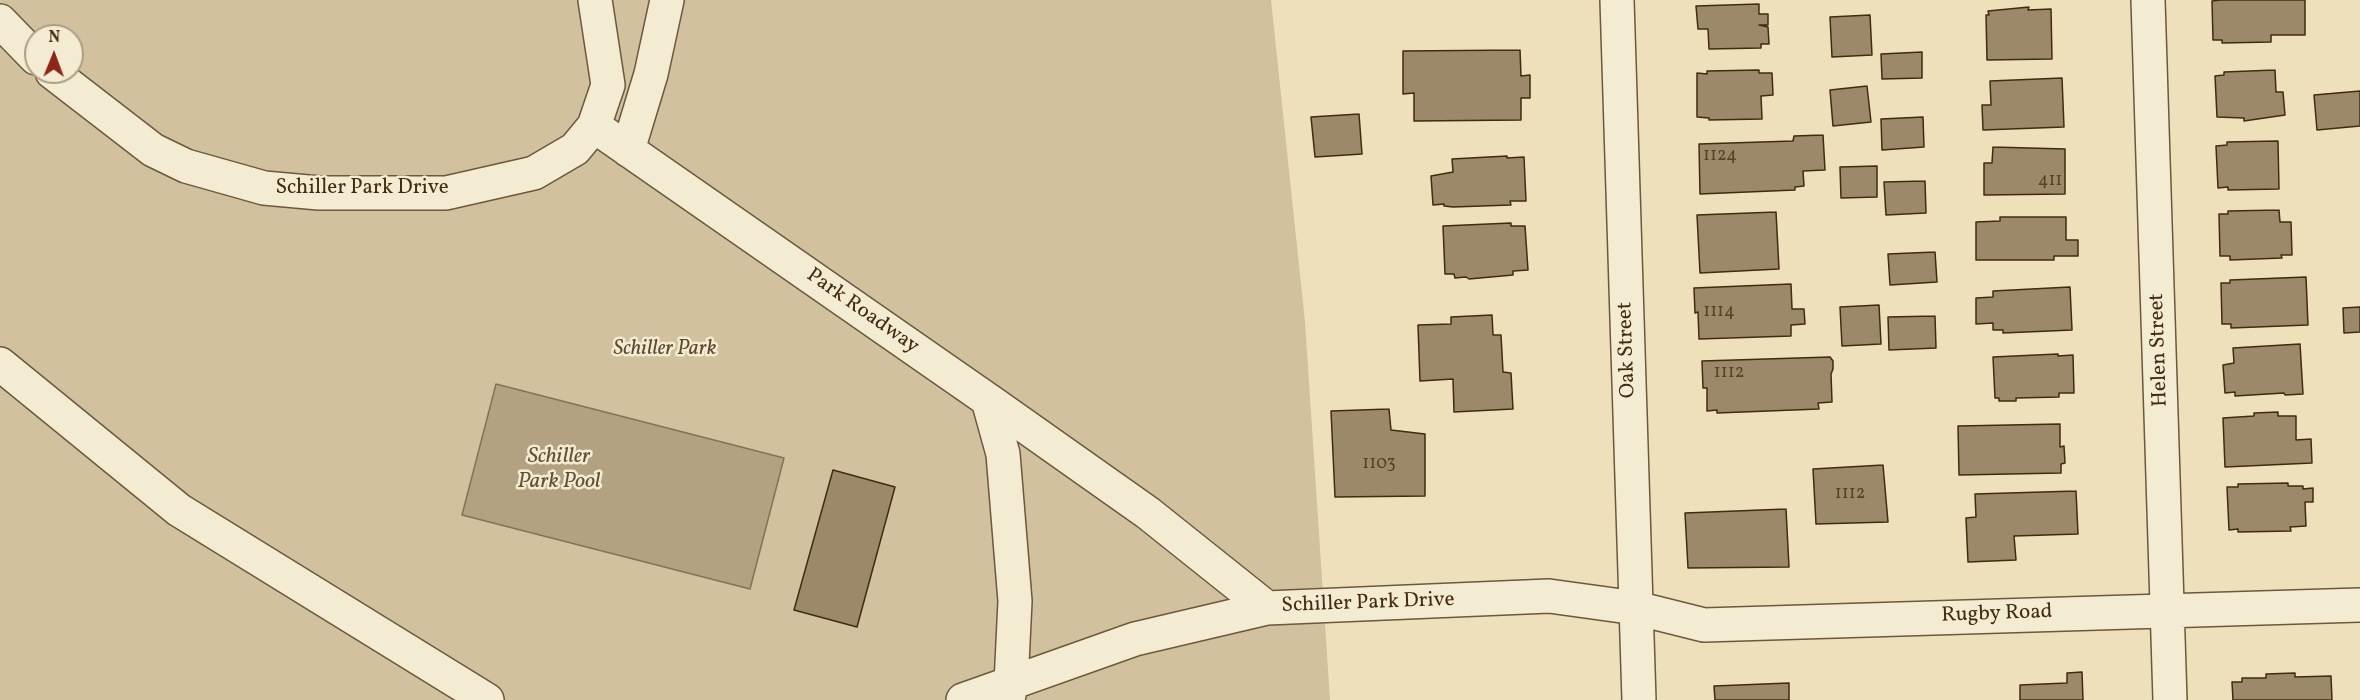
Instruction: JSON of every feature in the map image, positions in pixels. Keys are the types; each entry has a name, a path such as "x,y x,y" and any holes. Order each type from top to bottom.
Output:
{"street":[{"name":"Schiller Park Drive","path":"68,84 153,150 186,166 264,188 319,193 446,193 534,173 575,148 594,126 608,85 595,0"},
{"path":"628,150 651,74 667,0"},
{"name":"Oak Street","path":"1617,0 1639,700"},
{"name":"Helen Street","path":"2148,0 2170,700"},
{"path":"0,21 24,46"},
{"name":"Park Roadway","path":"594,126 988,400"},
{"path":"0,364 179,510 487,700"},
{"name":"Schiller Park Drive","path":"988,400 1148,513 1267,608 1549,596 1636,608"},
{"path":"988,400 1003,454 1014,590 1009,692"},
{"name":"Rugby Road","path":"1636,608 1704,625 2168,609 2360,605"},
{"path":"963,700 1009,692 1135,639 1267,608"}],"green space":[{"name":"Schiller Park","path":"0,0 1271,0 1305,322 1330,700 0,700"}],"water":[{"name":"Schiller Park Pool","path":"496,384 784,458 750,589 462,515"}],"building":[{"path":"2305,0 2305,35 2271,35 2271,42 2222,43 2222,40 2213,40 2212,1"},
{"path":"1759,4 1759,14 1768,14 1768,25 1759,25 1768,27 1769,44 1761,44 1761,48 1709,49 1708,29 1698,29 1696,6"},
{"path":"2029,7 2028,10 2051,9 2052,59 1987,60 1986,15 1989,15 1988,11"},
{"path":"1870,15 1872,55 1832,57 1830,17"},
{"path":"1520,50 1521,76 1530,75 1530,98 1521,98 1521,120 1414,121 1414,93 1403,94 1403,51"},
{"path":"1922,52 1922,78 1882,79 1881,54"},
{"path":"1759,70 1759,73 1772,73 1773,95 1761,96 1762,119 1709,120 1709,118 1697,117 1697,73"},
{"path":"2275,70 2276,92 2283,92 2285,115 2244,121 2244,118 2217,117 2215,76 2224,75 2224,72"},
{"path":"2062,78 2064,127 1983,130 1982,105 1991,105 1990,81"},
{"path":"1867,86 1871,122 1833,126 1830,90"},
{"path":"2360,91 2360,126 2317,130 2314,95"},
{"path":"1359,114 1362,154 1315,157 1311,117"},
{"path":"1923,117 1924,147 1882,150 1881,119"},
{"path":"1823,135 1825,170 1803,171 1804,186 1795,187 1795,190 1700,194 1699,144 1793,141 1794,136"},
{"path":"2278,141 2279,189 2228,190 2228,187 2218,188 2216,146 2227,145 2227,142"},
{"path":"1993,147 2065,149 2065,194 1984,195 1984,163 1992,163"},
{"path":"1507,156 1507,158 1524,157 1526,201 1510,201 1511,205 1453,207 1444,206 1444,204 1433,205 1431,176 1453,172 1452,159"},
{"path":"1877,166 1877,197 1841,198 1840,167"},
{"path":"1925,181 1926,213 1886,215 1884,182"},
{"path":"2279,210 2280,222 2291,222 2292,255 2281,255 2282,258 2230,260 2230,256 2220,256 2219,214 2228,214 2228,211"},
{"path":"1776,212 1779,269 1700,273 1697,215"},
{"path":"2000,217 2066,217 2066,240 2078,240 2078,256 2054,256 2054,260 1976,260 1976,222 2000,221"},
{"path":"1511,223 1511,226 1525,226 1528,270 1513,271 1513,275 1469,279 1455,278 1454,274 1445,274 1443,226"},
{"path":"1935,252 1937,282 1890,285 1888,254"},
{"path":"2306,277 2308,325 2231,328 2231,324 2222,324 2221,283 2230,283 2230,280"},
{"path":"1791,284 1792,309 1804,309 1805,324 1791,325 1791,336 1699,339 1694,288"},
{"path":"2070,287 2072,330 2003,333 2003,330 1993,330 1993,323 1976,324 1976,298 1993,297 1993,291"},
{"path":"1879,305 1881,344 1842,346 1840,307"},
{"path":"2360,307 2360,332 2344,333 2343,308"},
{"path":"1492,315 1493,335 1501,335 1503,372 1511,373 1513,409 1454,412 1453,379 1420,381 1418,325 1451,324 1451,317"},
{"path":"1935,316 1936,348 1889,350 1888,317"},
{"path":"2300,344 2303,394 2235,396 2235,392 2225,393 2223,365 2234,363 2233,348"},
{"path":"2058,354 2058,356 2073,355 2074,393 2059,393 2059,397 2016,398 2016,401 1999,401 1999,398 1995,398 1993,357"},
{"path":"1830,357 1833,361 1832,402 1818,403 1819,409 1717,413 1717,410 1707,411 1707,388 1703,388 1702,361"},
{"path":"1389,409 1391,430 1425,434 1425,496 1335,497 1331,411"},
{"path":"2278,412 2278,416 2296,416 2296,440 2311,439 2312,463 2225,467 2223,418"},
{"path":"2060,424 2060,447 2064,446 2065,463 2061,464 2061,473 1959,475 1958,426"},
{"path":"1883,465 1888,522 1816,524 1813,469"},
{"path":"833,470 895,487 857,627 794,610"},
{"path":"2288,483 2288,486 2303,486 2303,489 2313,488 2313,502 2305,502 2306,526 2290,527 2291,531 2238,532 2238,529 2229,530 2227,487 2238,487 2238,484"},
{"path":"2076,491 2078,534 2014,536 2016,560 1968,562 1966,518 1976,517 1975,494"},
{"path":"1786,509 1789,567 1688,568 1685,513"},
{"path":"2082,672 2083,700 2020,700 2020,685 2067,683 2067,673"},
{"path":"2295,673 2295,677 2331,676 2332,700 2233,700 2232,682 2242,682 2242,678 2266,678 2266,674"},
{"path":"1789,683 1789,700 1715,700 1714,686"}]}
